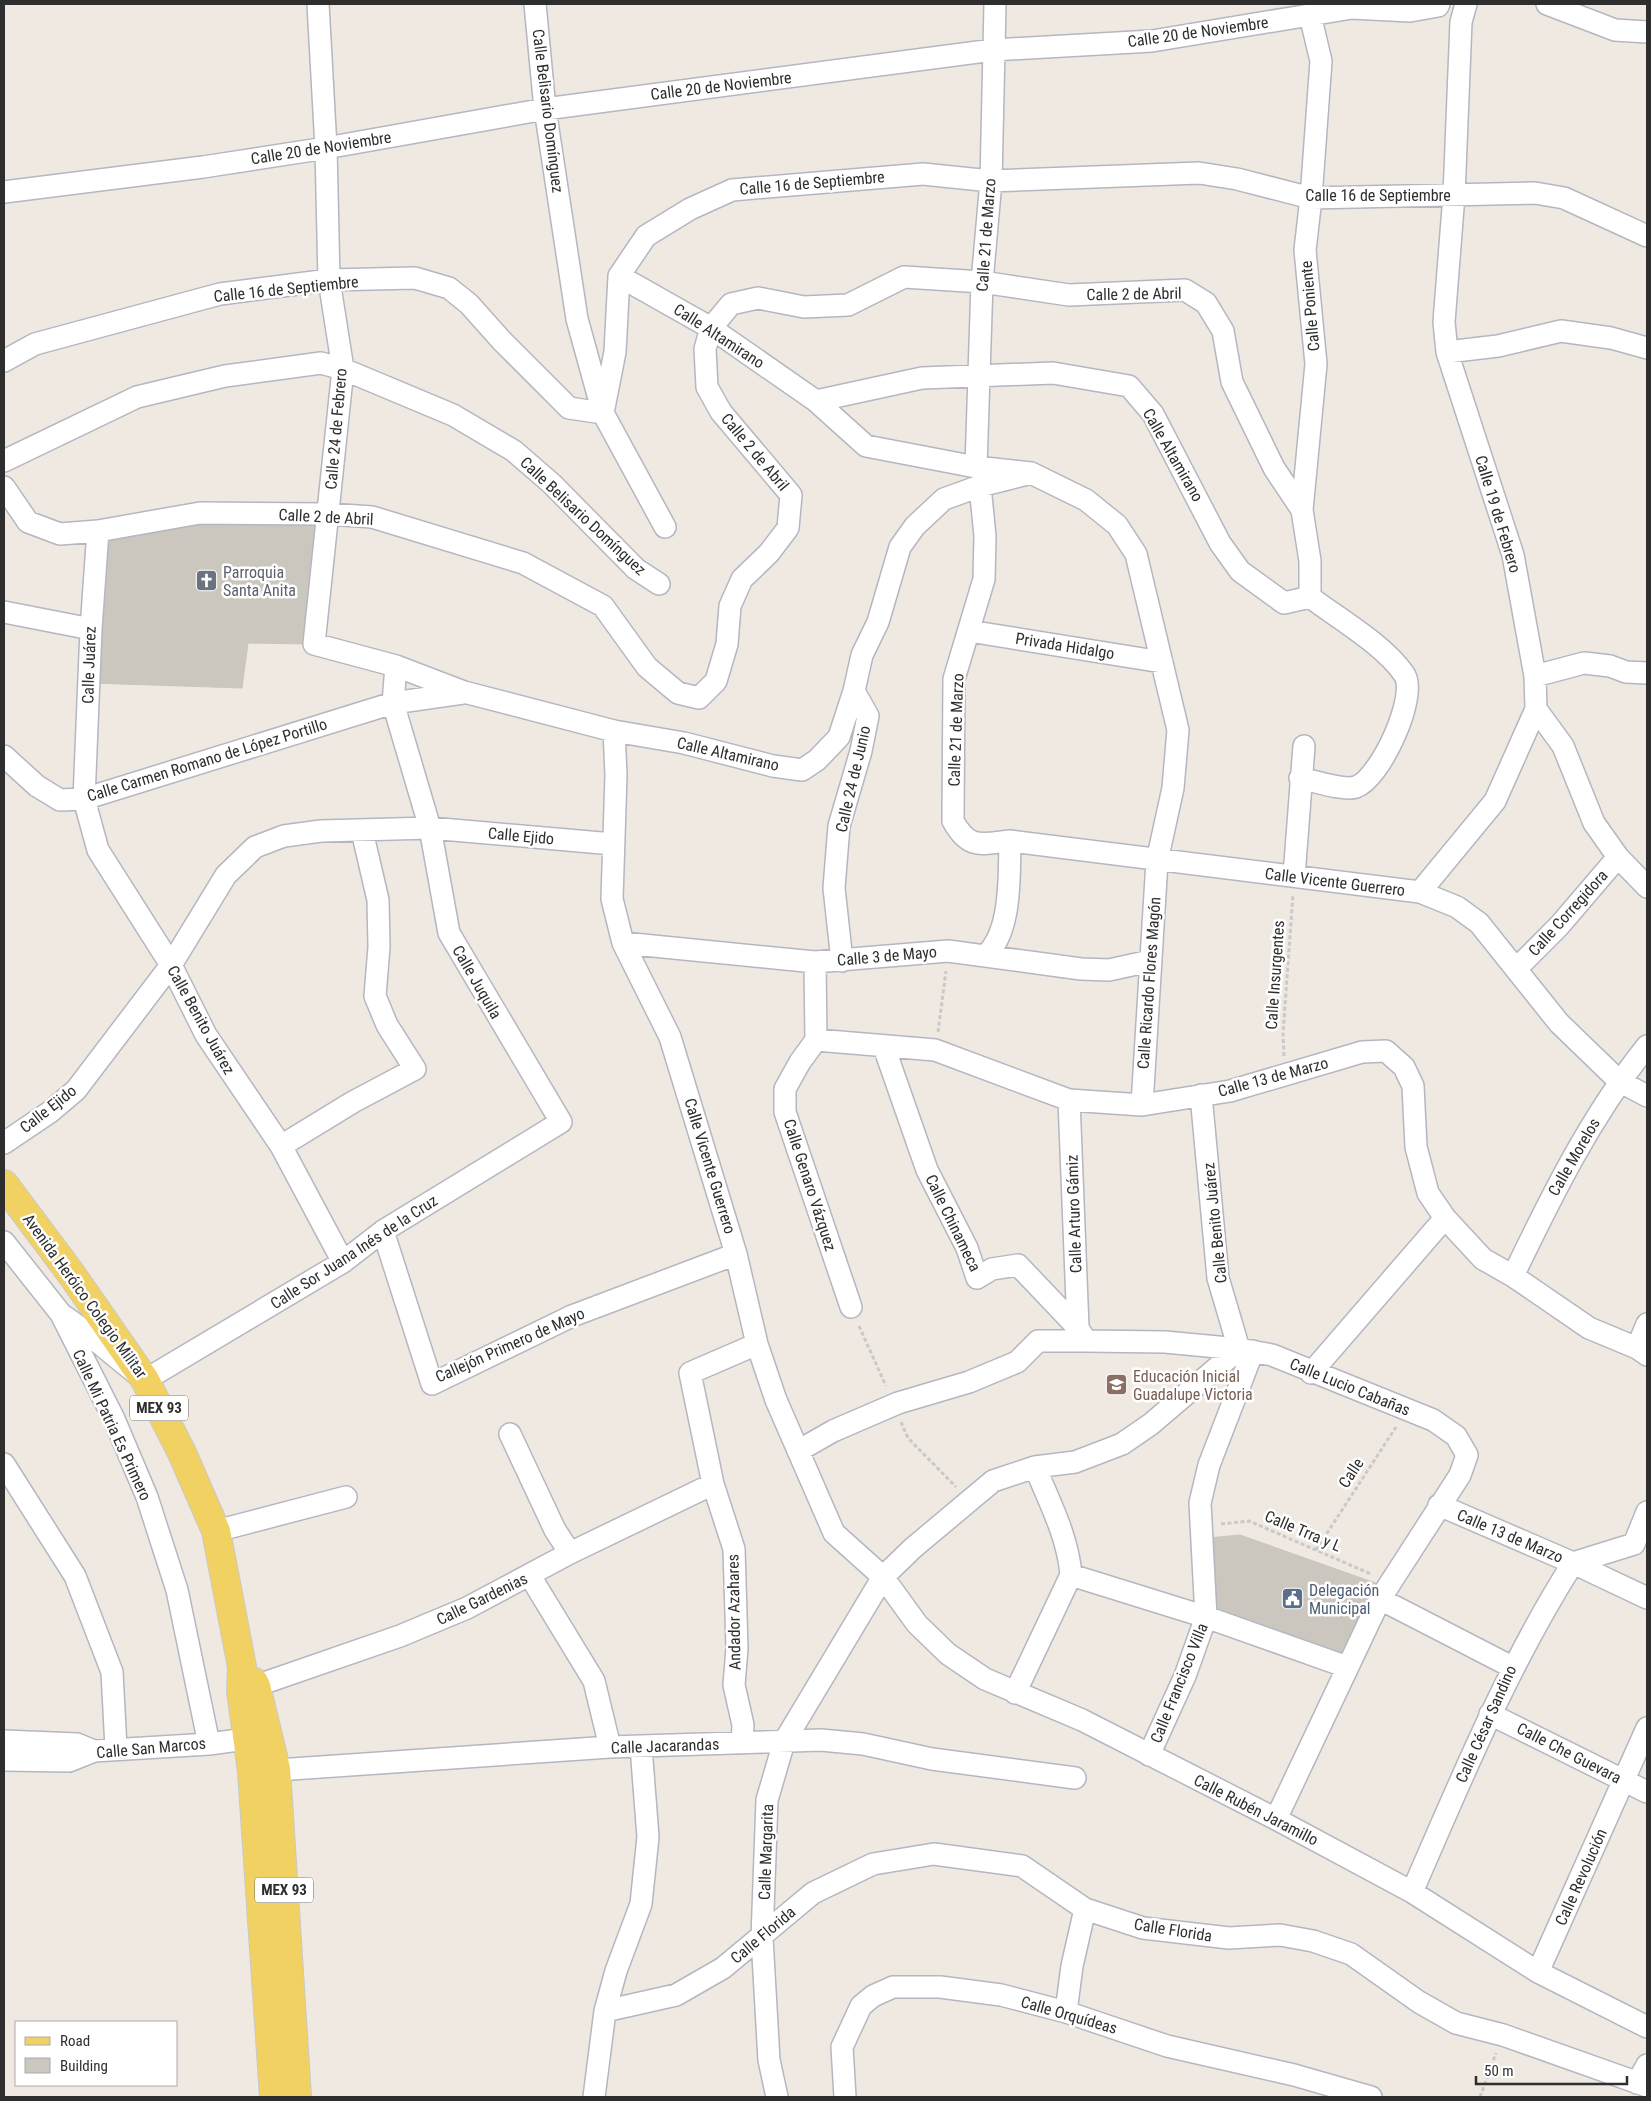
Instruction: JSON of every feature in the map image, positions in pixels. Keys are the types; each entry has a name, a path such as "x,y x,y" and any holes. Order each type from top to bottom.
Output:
{"main road":[{"name":"Avenida Heróico Colegio Militar","path":"4,1184 72,1275 146,1380 182,1453 216,1531 264,1770 297,2097"},
{"name":"Avenida Heróico Colegio Militar","path":"264,1770 274,2097"}],"street":[{"name":"Calle 24 de Febrero","path":"314,644 343,369 329,280 326,148 318,4"},
{"name":"Calle Belisario Domínguez","path":"536,4 545,109 577,319 603,413 665,527"},
{"name":"Calle 21 de Marzo","path":"953,821 954,679 984,579 985,536 978,476 977,376 982,282 991,181 995,4"},
{"path":"1278,4 1310,15"},
{"name":"Calle 20 de Noviembre","path":"4,192 202,167 326,148 545,109 993,50 1152,41 1352,8 1410,11 1438,6 1439,4"},
{"name":"Calle 19 de Febrero","path":"1420,892 1494,801 1536,709 1535,676 1513,555 1448,352 1444,322 1454,195 1461,22 1466,4"},
{"path":"1547,4 1615,30 1647,32"},
{"name":"Calle Poniente","path":"1310,15 1320,62 1311,198 1305,250 1316,364 1302,510 1310,561 1310,597"},
{"name":"Calle 16 de Septiembre","path":"619,276 646,236 690,209 732,190 922,174 991,181 1199,173 1237,178 1311,198 1535,193 1564,198 1647,236"},
{"path":"603,413 615,352 619,276"},
{"name":"Calle Altamirano","path":"619,276 711,328 816,401 866,446 978,476"},
{"name":"Calle 2 de Abril","path":"4,487 28,522 60,534 98,532 200,513 329,514 372,517 523,563 602,606 647,667 678,693 698,698 716,681 727,644 730,606 742,579 769,553 788,528 791,495 721,412 707,387 705,349 711,328 731,304 758,298 804,307 848,304 904,276 982,282 1069,296 1184,290 1206,303 1222,332 1232,382 1274,468 1302,510"},
{"name":"Calle 16 de Septiembre","path":"4,361 35,344 220,294 329,280 415,278 449,288 469,304 502,341 569,408 603,413"},
{"path":"1448,352 1498,346 1561,331 1611,338 1647,348"},
{"name":"Calle Belisario Domínguez","path":"4,462 137,398 225,376 321,363 343,369 453,415 514,451 552,484 636,569 659,584"},
{"name":"Calle Altamirano","path":"816,401 922,378 1052,373 1129,386 1153,414 1220,543 1240,571 1284,603 1310,597"},
{"name":"Calle Ricardo Flores Magón","path":"978,476 1031,473 1086,500 1116,525 1136,554 1178,730 1173,788 1157,861 1142,1104"},
{"name":"Calle Altamirano","path":"314,644 396,666 464,692 614,731 684,743 773,766 802,770 817,760 839,737 854,691 862,655 878,622 900,547 915,526 944,499 978,476"},
{"name":"Calle Juárez","path":"84,799 90,629 98,532"},
{"path":"1300,778 1355,787 1364,783 1381,760 1396,733 1408,699 1405,676 1382,652 1310,597"},
{"path":"4,612 90,629"},
{"name":"Privada Hidalgo","path":"969,631 1162,662"},
{"path":"1535,676 1584,663 1610,666 1626,672 1647,673"},
{"path":"396,666 393,703 430,828"},
{"name":"Calle 24 de Junio","path":"842,961 834,888 840,826 861,751 868,716 854,691"},
{"name":"Calle Carmen Romano de López Portillo","path":"4,756 37,786 60,800 84,799 393,703 464,692"},
{"path":"1536,709 1563,746 1594,823 1618,857 1647,887"},
{"name":"Calle Vicente Guerrero","path":"614,731 612,899 624,943 670,1037 736,1254 757,1344 776,1400 834,1533 884,1577"},
{"path":"1294,876 1300,778 1304,746"},
{"name":"Calle Benito Juárez","path":"84,799 98,850 171,965 206,1035 280,1146 343,1262"},
{"name":"Calle Vicente Guerrero","path":"953,821 961,836 977,844 1010,841 1157,861 1420,892 1457,907 1479,923 1517,968 1559,1023 1619,1081 1647,1096"},
{"name":"Calle Ejido","path":"4,1143 50,1112 76,1090 171,965 226,875 255,847 284,836 321,831 430,828 613,844"},
{"name":"Calle Juquila","path":"430,828 449,933 561,1122"},
{"path":"280,1146 353,1102 415,1069 388,1025 375,996 378,900 362,831"},
{"path":"986,955 996,946 1008,901 1010,841"},
{"name":"Calle Corregidora","path":"1517,968 1559,926 1618,857"},
{"name":"Calle 3 de Mayo","path":"624,943 816,962 948,951 1080,969 1109,970 1150,961"},
{"path":"816,962 816,1040"},
{"name":"Calle 13 de Marzo","path":"816,1040 935,1050 1069,1100 1142,1104 1230,1091 1362,1052 1386,1051 1404,1067 1413,1086 1416,1147 1428,1194 1445,1218 1483,1259 1513,1276 1589,1328 1642,1351"},
{"name":"Calle Genaro Vázquez","path":"816,1040 800,1062 785,1089 785,1112 851,1307"},
{"name":"Calle Morelos","path":"1513,1276 1567,1166 1619,1081 1647,1046"},
{"name":"Calle Chinameca","path":"884,1047 927,1170 966,1248 977,1278 992,1268 1018,1265 1082,1335"},
{"name":"Calle Benito Juárez","path":"1201,1096 1218,1278 1246,1350"},
{"name":"Calle Arturo Gámiz","path":"1069,1100 1082,1335"},
{"name":"Calle Sor Juana Inés de la Cruz","path":"146,1380 343,1262 383,1231 561,1122"},
{"path":"1310,1373 1445,1218"},
{"name":"Callejón Primero de Mayo","path":"383,1231 432,1384 572,1316 736,1254"},
{"name":"Calle Mi Patria Es Primero","path":"4,1242 60,1314 114,1419 147,1497 177,1590 209,1744"},
{"path":"60,1314 86,1330 114,1358 146,1380"},
{"path":"1642,1351 1647,1324"},
{"name":"Calle Lucio Cabañas","path":"798,1451 833,1431 898,1404 968,1382 1016,1362 1038,1341 1082,1335 1246,1350 1272,1355 1310,1373 1433,1420 1456,1436 1467,1455 1460,1475 1385,1591 1346,1668 1276,1818"},
{"name":"Andador Azahares","path":"742,1743 743,1725 734,1685 737,1648 734,1549 713,1484 690,1373 757,1344"},
{"path":"884,1577 928,1535 993,1481 1034,1466 1075,1462 1122,1444 1151,1424 1246,1350"},
{"name":"Calle Francisco Villa","path":"1149,1754 1184,1676 1206,1617 1200,1503 1209,1465 1246,1350"},
{"path":"510,1434 555,1530 570,1554"},
{"path":"4,1464 76,1576 112,1672 116,1748"},
{"path":"1015,1693 1072,1575 1070,1560 1057,1519 1034,1466"},
{"name":"Calle Gardenias","path":"246,1681 400,1636 467,1608 570,1554 713,1484"},
{"path":"216,1531 346,1497"},
{"name":"Calle 13 de Marzo","path":"1439,1505 1572,1563 1634,1544 1647,1512"},
{"path":"1572,1563 1647,1598"},
{"name":"Calle César Sandino","path":"1412,1892 1512,1667 1547,1602 1572,1563"},
{"path":"1072,1575 1206,1617 1346,1668"},
{"path":"530,1576 594,1681 610,1747"},
{"name":"Calle Rubén Jaramillo","path":"884,1577 917,1624 948,1654 984,1679 1082,1720 1276,1818 1412,1892 1538,1972 1647,2026"},
{"name":"Calle Margarita","path":"777,2097 770,2060 762,1938 767,1800 784,1742 884,1577"},
{"path":"1385,1591 1512,1667"},
{"name":"Calle Che Guevara","path":"1490,1714 1647,1792"},
{"name":"Calle Revolución","path":"1538,1972 1625,1781 1647,1728"},
{"name":"Calle San Marcos","path":"4,1760 69,1761 94,1751 116,1748 209,1744 258,1738"},
{"path":"4,1740 77,1744 94,1751"},
{"name":"Calle Jacarandas","path":"264,1770 610,1747 821,1740 863,1744 932,1759 1075,1778"},
{"path":"594,2097 605,2011 616,1971 640,1904 648,1837 641,1747"},
{"name":"Calle Florida","path":"605,2011 676,1995 723,1968 762,1938 813,1893 873,1864 934,1854 1022,1866 1085,1909 1143,1928 1229,1938 1280,1935 1312,1941 1351,1954 1419,2002 1456,2024 1503,2035 1644,2078"},
{"path":"1066,2012 1072,1966 1085,1909"},
{"name":"Calle Orquídeas","path":"845,2097 842,2047 861,2006 873,1996 893,1987 940,1988 1001,1995 1066,2012 1167,2046 1294,2075 1371,2097"}],"path":[{"name":"Calle Insurgentes","path":"1284,1076 1283,1033 1294,876"},
{"path":"935,1050 948,951"},
{"name":"Calle","path":"1316,1550 1406,1410"},
{"name":"Calle Trra y L","path":"1202,1526 1248,1521 1316,1550 1385,1591"},
{"path":"1480,2097 1503,2035"}],"building":[{"name":"Parroquia Santa Anita","path":"200,517 325,517 310,644 248,643 242,688 91,683 99,533"},
{"name":"Delegación Municipal","path":"1240,1535 1381,1585 1343,1663 1212,1613 1208,1538"}],"place":[{"name":"Parroquia Santa Anita","path":"207,581"},
{"name":"Educación Inicial Guadalupe Victoria","path":"1117,1385"},
{"name":"Delegación Municipal","path":"1293,1599"}]}
